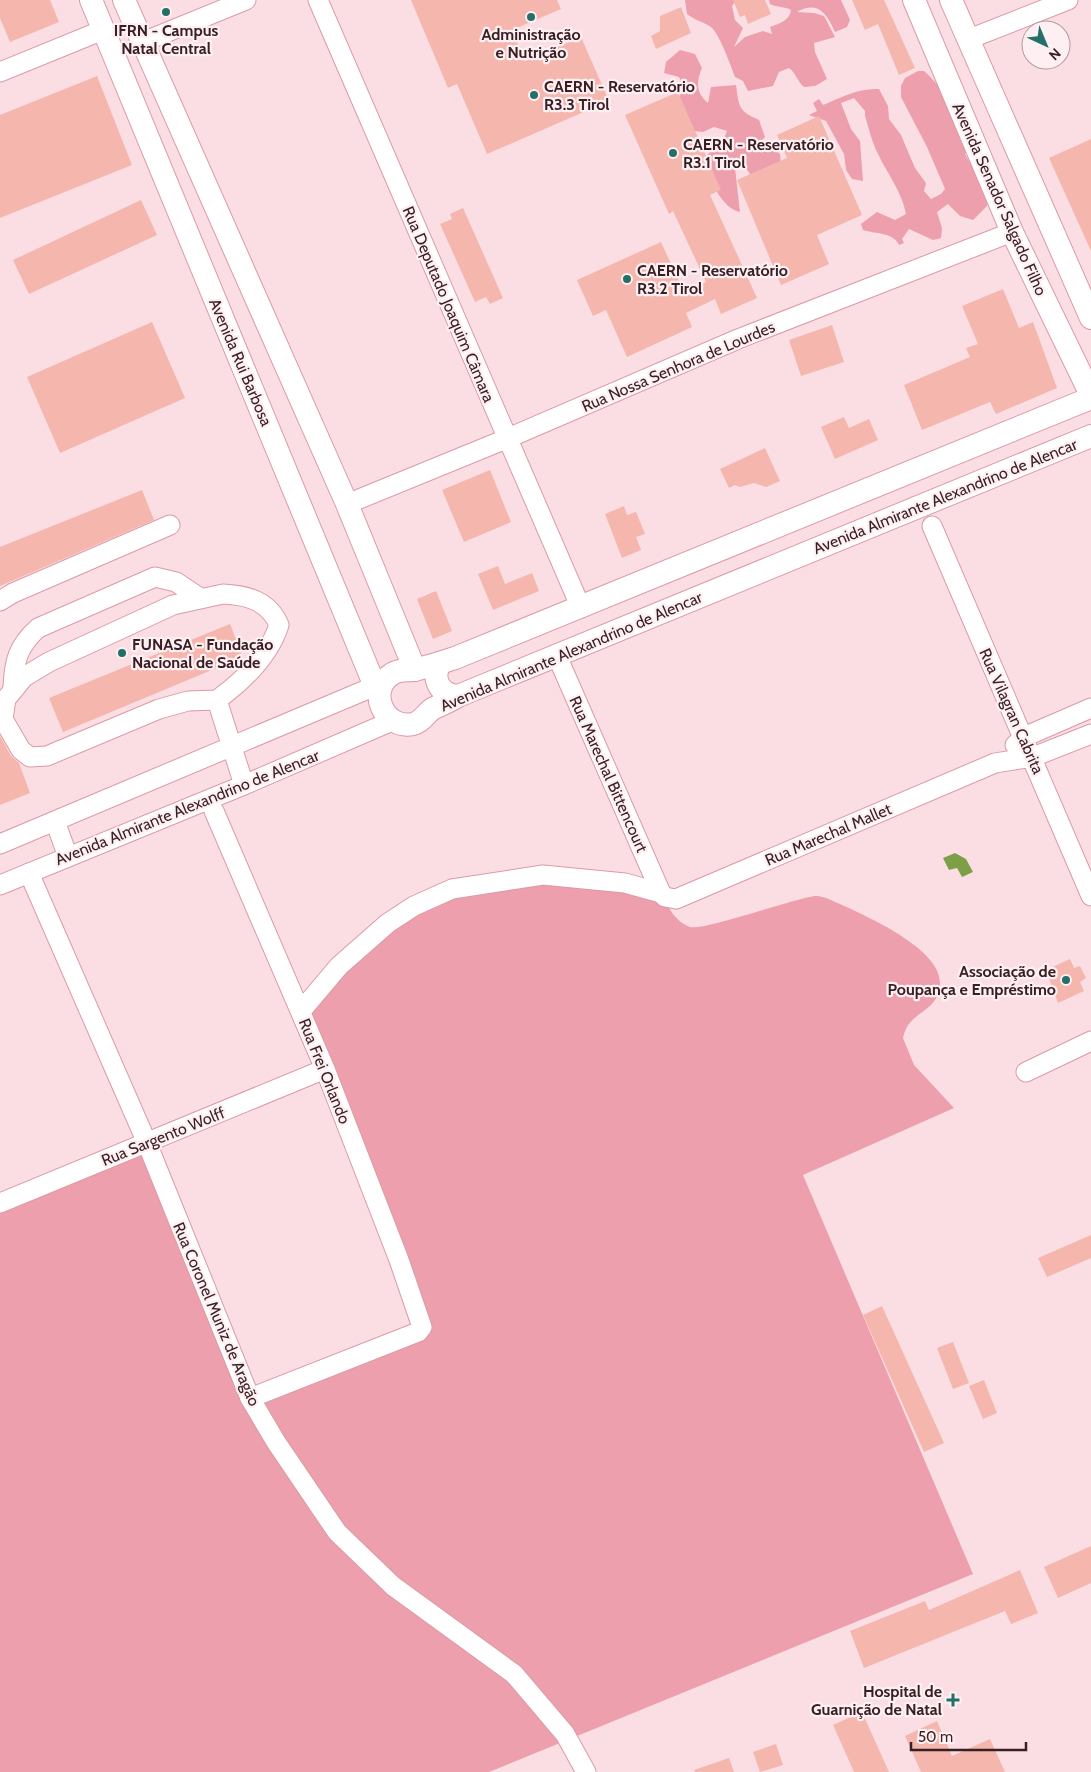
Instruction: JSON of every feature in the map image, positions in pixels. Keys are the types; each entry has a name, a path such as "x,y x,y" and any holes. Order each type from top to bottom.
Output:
{"main road":[{"name":"Avenida Rui Barbosa","path":"91,0 372,679 380,688 381,707 392,721"},
{"path":"124,0 347,504 415,670 422,674 432,686 435,693 432,708"},
{"name":"Avenida Senador Salgado Filho","path":"914,0 1012,232 1091,397"},
{"path":"951,0 1091,318"},
{"name":"Avenida Almirante Alexandrino de Alencar","path":"380,688 390,674 407,669 415,670 448,660 581,608 1091,397"},
{"name":"Avenida Almirante Alexandrino de Alencar","path":"392,721 404,725 415,724 425,718 432,708 442,706 458,696 1091,436"},
{"path":"405,642 420,656 448,660"},
{"path":"448,660 437,669 437,682 445,693 458,696"}],"street":[{"path":"143,42 246,0"},
{"name":"Rua Deputado Joaquim Câmara","path":"318,0 506,439 581,608"},
{"path":"968,39 1068,0"},
{"path":"0,72 102,30"},
{"name":"Rua Nossa Senhora de Lourdes","path":"347,504 506,439 738,339 1012,232"},
{"path":"0,601 13,593 170,525"},
{"name":"Rua Vilagran Cabrita","path":"932,526 1033,757 1091,896"},
{"path":"13,687 7,666 38,628 155,577 166,578 176,582 200,598"},
{"path":"224,594 245,595 263,604 274,615 278,625 268,648 245,676 217,700 188,701 159,709 47,756 30,757 21,750 3,719 6,699 13,687 24,677 49,662 173,605 200,598 224,594"},
{"name":"Rua Marechal Bittencourt","path":"557,656 661,893"},
{"name":"Avenida Almirante Alexandrino de Alencar","path":"0,844 368,689 380,688"},
{"path":"217,700 244,785"},
{"name":"Rua Marechal Mallet","path":"995,762 1024,738 1091,708"},
{"name":"Avenida Almirante Alexandrino de Alencar","path":"0,885 244,785 392,721"},
{"name":"Rua Marechal Mallet","path":"301,1011 338,966 388,923 414,906 452,889 543,875 625,883 676,899 995,762 1033,757 1091,734"},
{"name":"Rua Frei Orlando","path":"214,811 325,1069 422,1323 421,1330 415,1333 250,1398"},
{"path":"55,821 68,857"},
{"name":"Rua Coronel Muniz de Aragão","path":"29,873 147,1143 250,1398 276,1442 337,1532 393,1586 514,1674 565,1734 586,1772"},
{"path":"1026,1072 1091,1041"},
{"name":"Rua Sargento Wolff","path":"0,1203 325,1069"}],"shaded area":[{"path":"685,0 736,0 732,6 735,20 743,28 734,47 745,37 763,31 772,34 770,27 780,23 789,16 791,10 770,4 769,0 841,0 850,20 847,27 835,32 829,20 816,8 797,12 814,13 824,16 835,37 814,43 815,52 827,79 815,86 804,87 789,68 779,72 773,86 748,91 743,81 735,77 714,30 687,14"},
{"path":"680,50 695,54 702,68 698,87 704,99 708,103 711,87 736,85 739,103 743,111 759,120 765,137 761,141 761,147 770,145 780,154 781,166 753,178 737,159 735,168 740,212 727,205 721,198 702,160 724,138 727,131 714,127 703,132 686,130 679,103 682,84 679,77 664,73 666,62"},
{"path":"918,71 924,71 932,79 950,106 969,147 965,154 983,182 987,196 987,206 973,220 960,216 948,204 937,212 942,228 941,238 933,240 909,229 902,239 904,243 899,245 893,238 863,230 861,224 877,212 895,220 906,214 898,190 874,145 865,111 854,98 841,103 851,129 860,141 863,181 852,179 846,170 844,154 826,121 809,115 817,111 813,103 819,99 823,105 857,92 879,89 888,106 889,119 901,135 915,168 926,183 924,191 931,199 941,194 945,189 927,147 901,97 901,86 905,78"},
{"path":"955,853 966,859 973,872 962,877 957,868 949,870 943,858"},
{"path":"505,880 661,893 676,917 690,927 729,920 804,898 821,896 884,925 916,946 929,958 937,971 940,984 939,992 933,1003 908,1025 903,1038 914,1065 954,1108 803,1175 973,1574 489,1772 0,1772 0,1203 147,1143 250,1398 415,1333 301,1011 414,906"}],"building":[{"path":"0,0 50,0 59,22 10,42 0,18"},
{"path":"411,0 557,0 561,9 512,30 525,61 581,37 609,101 487,154 457,84 448,88"},
{"path":"733,0 765,0 771,14 748,24 745,15 740,17"},
{"path":"852,0 884,0 915,68 899,75 878,24 865,30"},
{"path":"681,7 691,33 656,49 651,36 660,31 660,16"},
{"path":"97,76 132,165 0,218 0,115"},
{"path":"678,92 721,190 710,195 757,298 721,314 715,299 686,313 692,327 627,357 606,310 593,316 577,280 661,242 684,292 706,282 673,211 669,214 625,115"},
{"path":"819,116 862,215 817,235 829,264 781,285 737,180 787,158 777,135"},
{"path":"1091,139 1091,251 1049,158"},
{"path":"141,200 157,235 29,294 13,260"},
{"path":"463,208 503,298 490,304 486,297 475,302 440,224 452,219 450,214"},
{"path":"1003,289 1019,328 1033,322 1057,388 996,414 990,402 922,430 904,385 970,357 966,348 978,344 962,306"},
{"path":"152,322 185,398 60,453 27,377"},
{"path":"832,325 844,362 801,376 789,340"},
{"path":"844,417 849,428 869,419 878,440 835,459 821,427"},
{"path":"765,448 780,481 766,487 754,483 740,487 735,485 729,488 720,469"},
{"path":"490,470 511,522 464,542 442,490"},
{"path":"142,490 154,520 0,586 0,547"},
{"path":"624,506 627,515 636,512 645,534 636,537 641,550 622,558 605,514"},
{"path":"498,566 505,584 532,573 539,591 493,610 478,574"},
{"path":"436,591 452,631 433,639 417,599"},
{"path":"230,624 243,657 63,732 49,698"},
{"path":"0,736 11,756 19,763 30,793 0,805"},
{"name":"Associação de Poupança e Empréstimo","path":"1070,959 1074,968 1080,966 1086,978 1080,982 1084,991 1058,1003 1046,970"},
{"path":"1091,1235 1091,1258 1047,1277 1038,1258"},
{"path":"882,1306 944,1443 924,1452 863,1315"},
{"path":"953,1342 969,1383 953,1389 937,1348"},
{"path":"984,1380 997,1413 983,1419 969,1386"},
{"path":"1091,1546 1091,1583 1058,1598 1044,1567"},
{"path":"1020,1570 1038,1613 1011,1624 1005,1611 864,1668 850,1631 925,1601 929,1610"},
{"path":"862,1712 889,1772 854,1772 833,1725"},
{"path":"937,1721 952,1756 990,1739 1005,1772 921,1772 905,1736"},
{"path":"776,1744 783,1765 760,1772 753,1752"},
{"path":"729,1758 734,1772 695,1772 694,1770"}],"place":[{"name":"IFRN - Campus Natal Central","path":"166,12"},
{"name":"Administração e Nutrição","path":"531,17"},
{"name":"CAERN - Reservatório R3.3 Tirol","path":"534,95"},
{"name":"CAERN - Reservatório R3.1 Tirol","path":"673,153"},
{"name":"CAERN - Reservatório R3.2 Tirol","path":"627,279"},
{"name":"FUNASA - Fundação Nacional de Saúde","path":"122,653"},
{"name":"Associação de Poupança e Empréstimo","path":"1066,980"},
{"name":"Hospital de Guarnição de Natal","path":"953,1700"}]}
